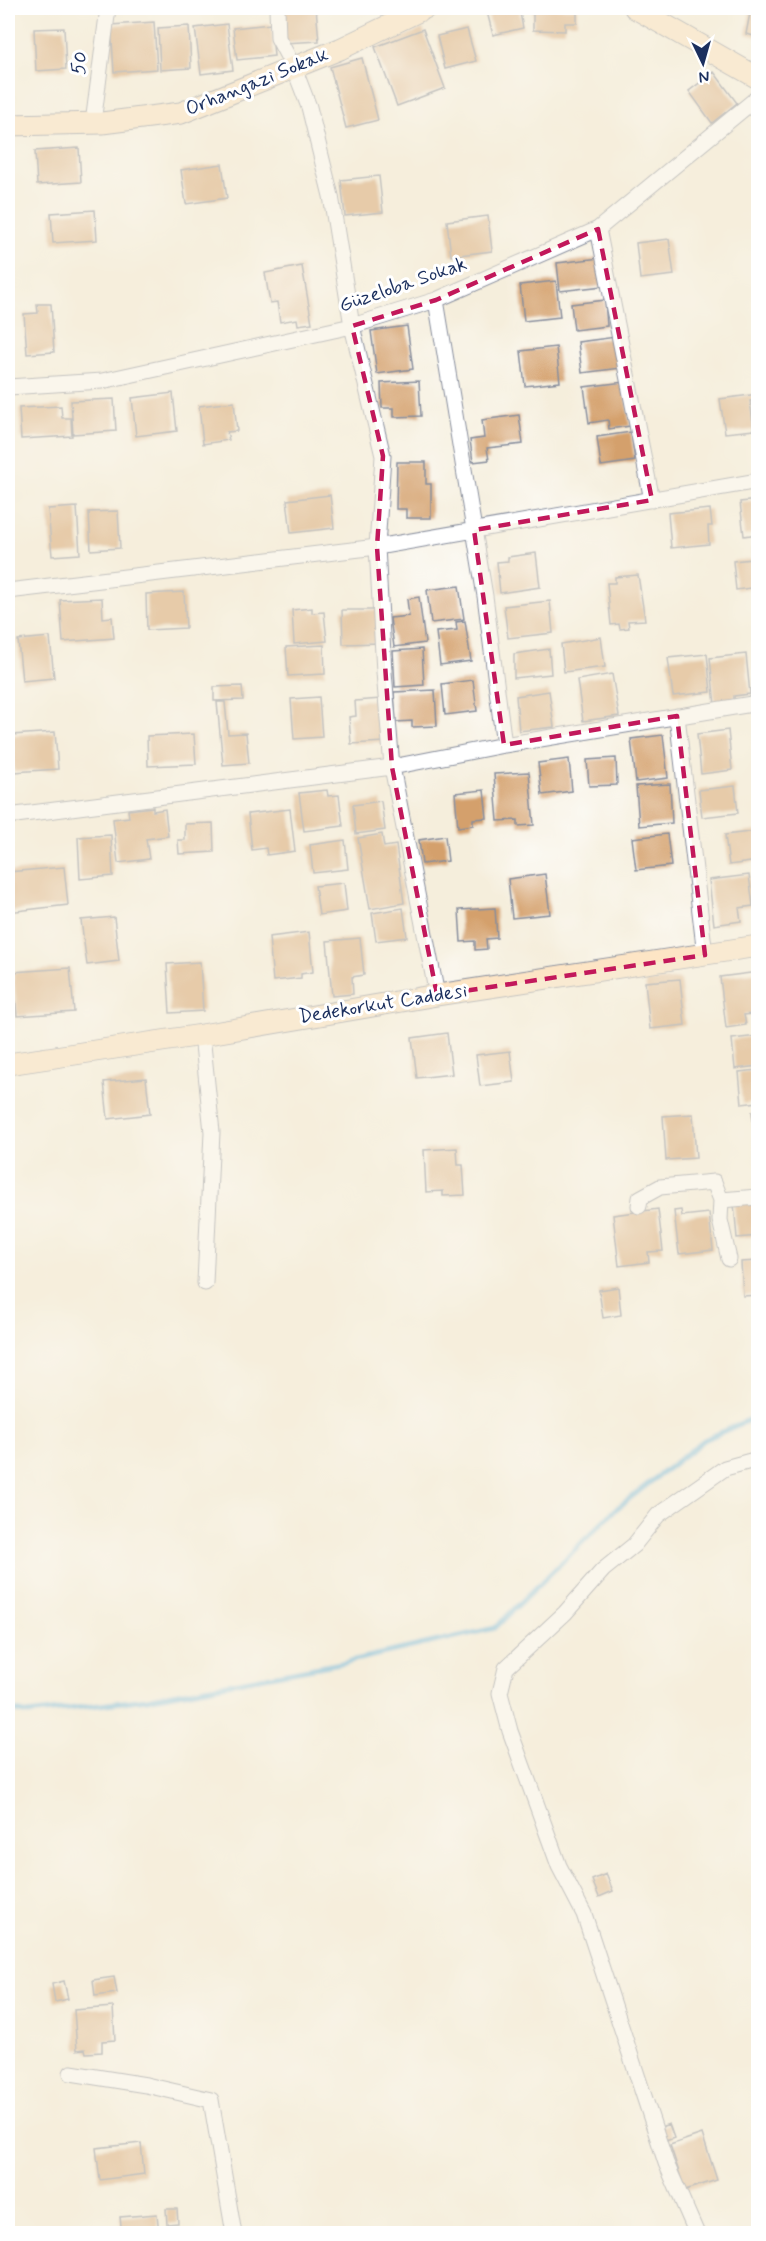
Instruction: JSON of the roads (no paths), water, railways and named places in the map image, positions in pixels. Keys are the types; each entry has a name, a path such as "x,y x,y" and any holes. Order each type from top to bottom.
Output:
{"street":[{"name":"50","path":"93,123 108,8"},
{"path":"277,8 278,38 294,68 309,107 331,196 352,326 382,456 377,547 392,766 437,995"},
{"name":"Orhangazi Sokak","path":"8,125 93,123 181,113 340,49 425,8"},
{"path":"635,8 759,78"},
{"name":"Güzeloba Sokak","path":"8,387 102,381 352,326 435,300 598,229 759,97"},
{"path":"598,229 652,500"},
{"path":"435,300 474,530 504,745"},
{"path":"8,591 377,547 759,482"},
{"path":"8,816 392,766 759,703"},
{"path":"677,716 705,955"},
{"name":"Dedekorkut Caddesi","path":"8,1064 759,946"},
{"path":"202,1035 212,1132 205,1283"},
{"path":"639,1206 640,1198 660,1187 714,1182 721,1200 720,1220 729,1259"},
{"path":"721,1200 759,1197"},
{"path":"697,2234 666,2163 584,1914 559,1866 510,1731 500,1693 506,1668 565,1613 603,1570 634,1545 658,1515 725,1468 759,1459"},
{"path":"71,2073 146,2085 211,2100 234,2234"}],"waterway":[{"path":"8,1709 28,1714 147,1699 346,1662 495,1628 616,1509 704,1440 758,1416"}]}
